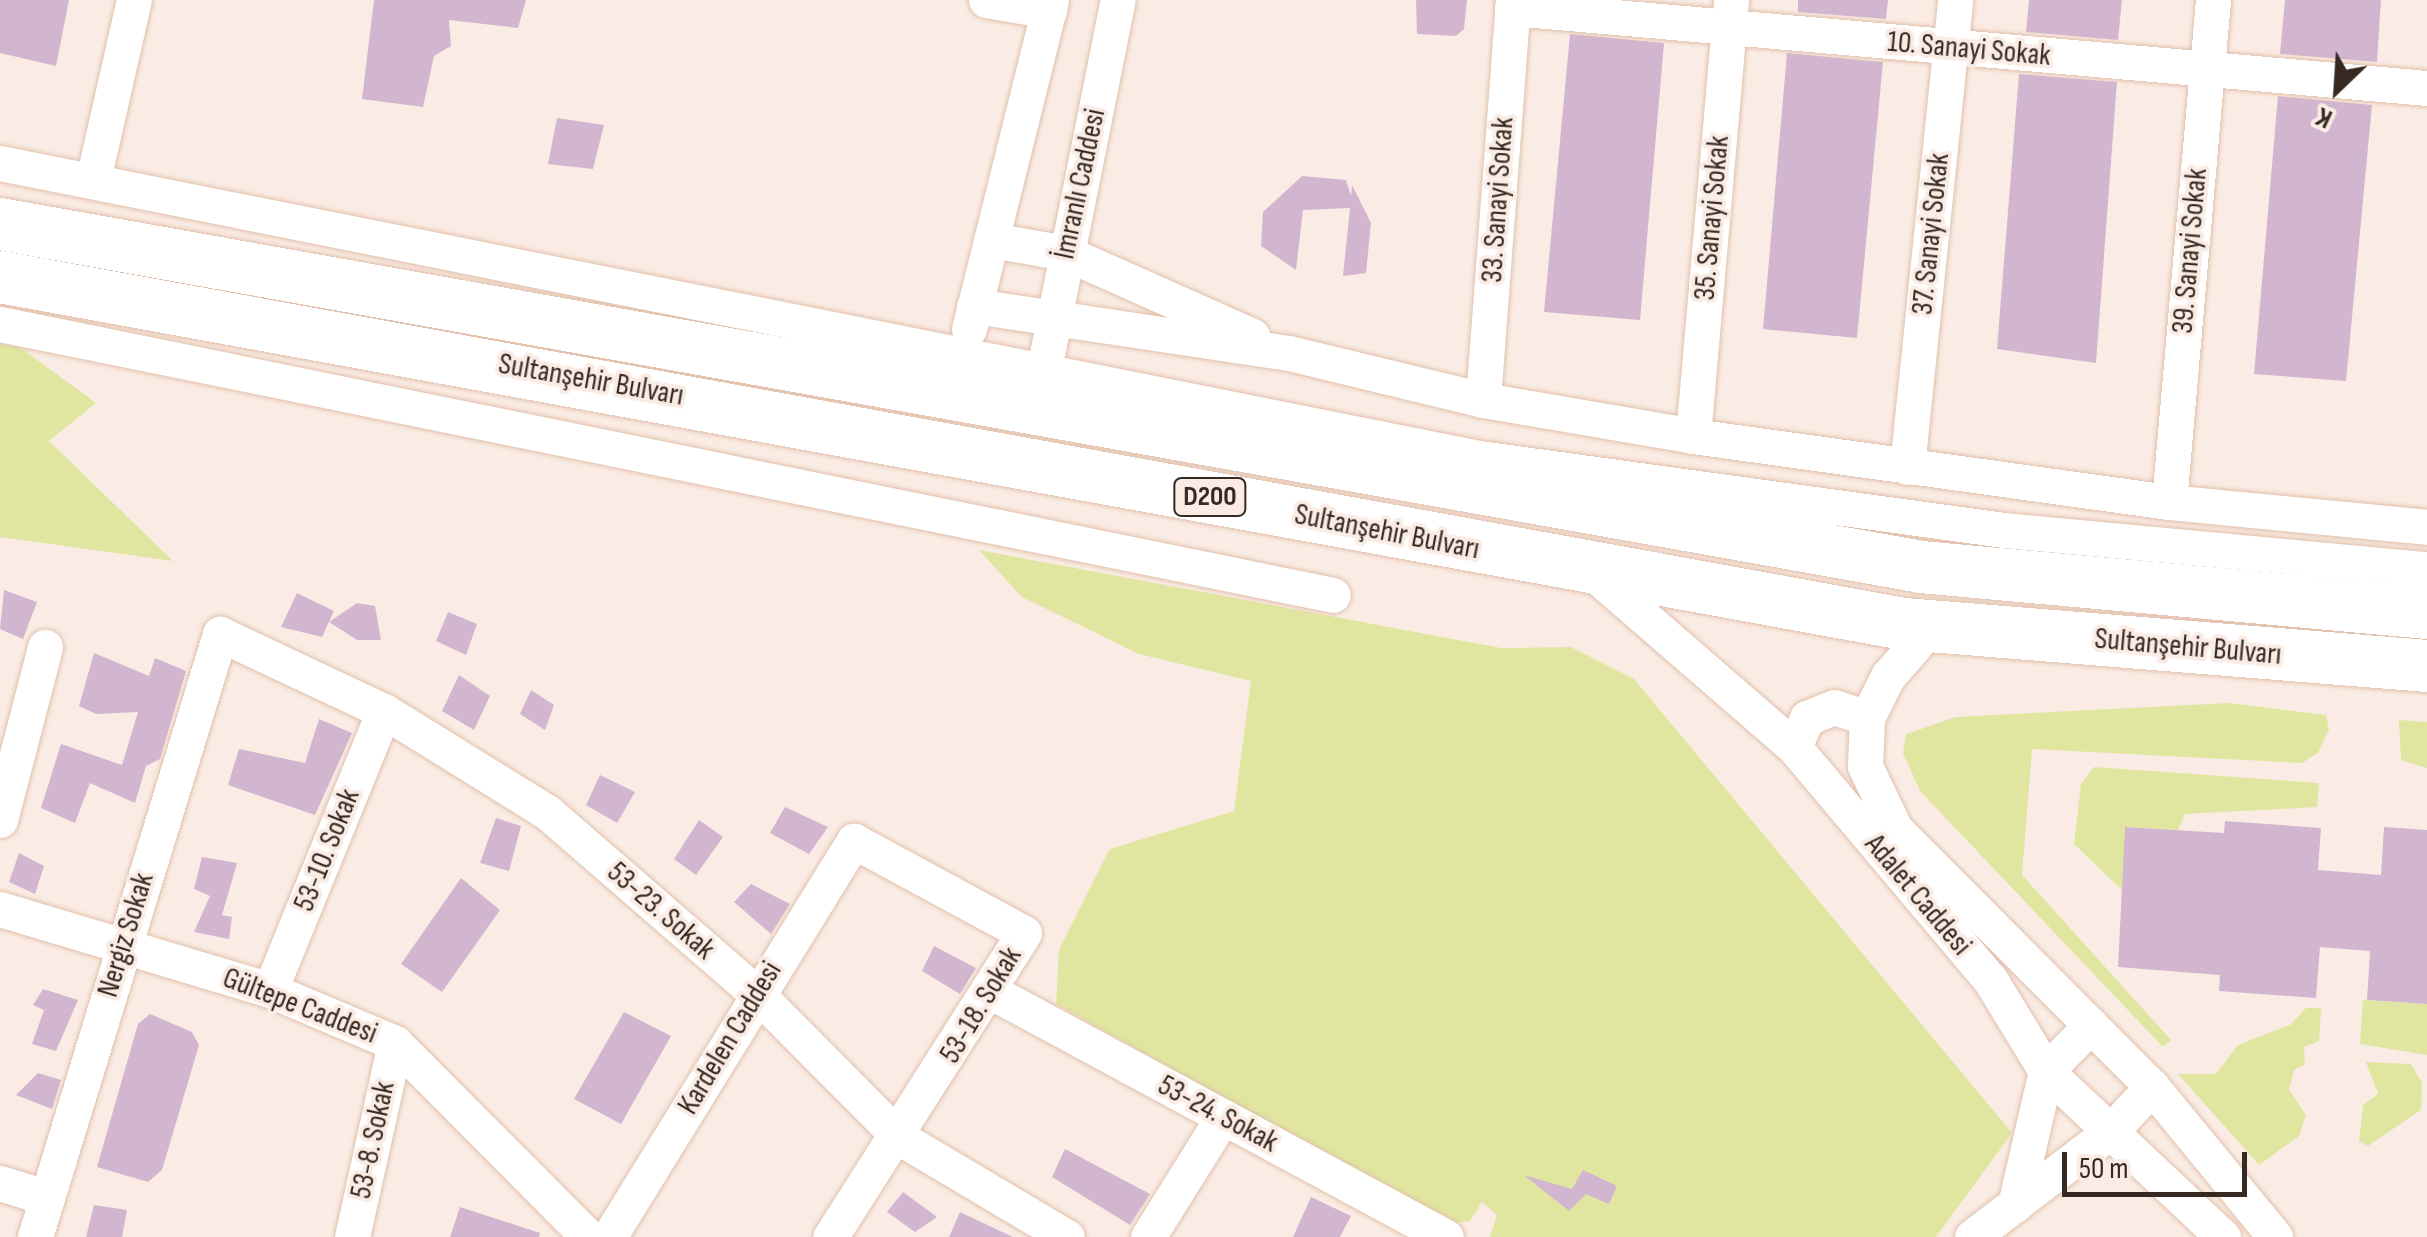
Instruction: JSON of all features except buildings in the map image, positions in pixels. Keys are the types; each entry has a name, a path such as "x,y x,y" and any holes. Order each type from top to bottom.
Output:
{"highway":[{"name":"Sultanşehir Bulvarı","path":"0,224 1921,567 2427,614"},
{"name":"Sultanşehir Bulvarı","path":"0,277 816,420 1592,572 1932,626 2427,666"}],"street":[{"path":"92,180 134,0"},
{"path":"962,354 1050,6 986,0"},
{"name":"İmranlı Caddesi","path":"1044,369 1118,0"},
{"name":"37. Sanayi Sokak","path":"1908,467 1954,0"},
{"name":"39. Sanayi Sokak","path":"2169,502 2213,0"},
{"name":"10. Sanayi Sokak","path":"1512,4 1730,16 1950,47 2427,88"},
{"name":"33. Sanayi Sokak","path":"1483,400 1512,4"},
{"name":"35. Sanayi Sokak","path":"1693,436 1730,16"},
{"path":"0,163 1479,458 2004,530 2427,570"},
{"path":"991,240 1066,253 1289,353"},
{"path":"974,306 1289,353 1483,400 1693,436 2169,502 2427,526"},
{"path":"0,324 1333,595"},
{"name":"Adalet Caddesi","path":"1592,572 1794,747 1991,982 2046,1071 2223,1237"},
{"name":"Adalet Caddesi","path":"1932,626 1888,676 1867,718 1864,766 1896,829 2152,1087 2276,1237"},
{"name":"53-23. Sokak","path":"220,634 384,710 547,812 756,992 900,1138 1005,1223 1067,1237"},
{"name":"Nergiz Sokak","path":"35,1237 220,634"},
{"path":"0,820 45,647"},
{"path":"1794,747 1807,718 1834,706 1867,718"},
{"name":"53-10. Sokak","path":"270,990 384,710"},
{"name":"Kardelen Caddesi","path":"609,1237 756,992 854,842"},
{"name":"53-18. Sokak","path":"830,1237 900,1138 1024,933 854,842"},
{"name":"Gültepe Caddesi","path":"0,910 123,943 270,990 395,1043 588,1237"},
{"name":"53-24. Sokak","path":"990,991 1446,1237"},
{"path":"2015,1205 2046,1071 2091,1025"},
{"name":"53-8. Sokak","path":"352,1237 395,1043"},
{"path":"1972,1237 2112,1130 2152,1087"},
{"path":"1148,1237 1223,1117"},
{"path":"0,1183 45,1197"}],"green space":[{"path":"0,344 21,348 96,403 49,441 173,561 0,537"},
{"path":"979,550 1501,648 1571,647 1634,679 2012,1133 1936,1237 1490,1237 1497,1215 1482,1202 1470,1221 1451,1224 1056,1004 1059,949 1110,849 1234,811 1251,681 1139,654 1022,597"},
{"path":"2229,703 2326,715 2329,729 2318,753 2302,763 2032,749 2022,875 2171,1040 2163,1047 1920,791 1903,753 1906,734 1956,717"},
{"path":"2399,720 2427,722 2427,768 2401,760"},
{"path":"2094,767 2319,783 2317,807 2185,814 2178,830 2126,827 2122,890 2074,844 2081,784"},
{"path":"2363,1000 2427,1004 2427,1055 2360,1044"},
{"path":"2306,1008 2321,1008 2319,1041 2304,1047 2305,1065 2294,1070 2289,1090 2306,1115 2299,1136 2259,1165 2178,1074 2216,1074 2238,1045 2290,1025"},
{"path":"2366,1062 2411,1064 2422,1083 2421,1110 2368,1146 2359,1141 2363,1105 2378,1094"}]}
